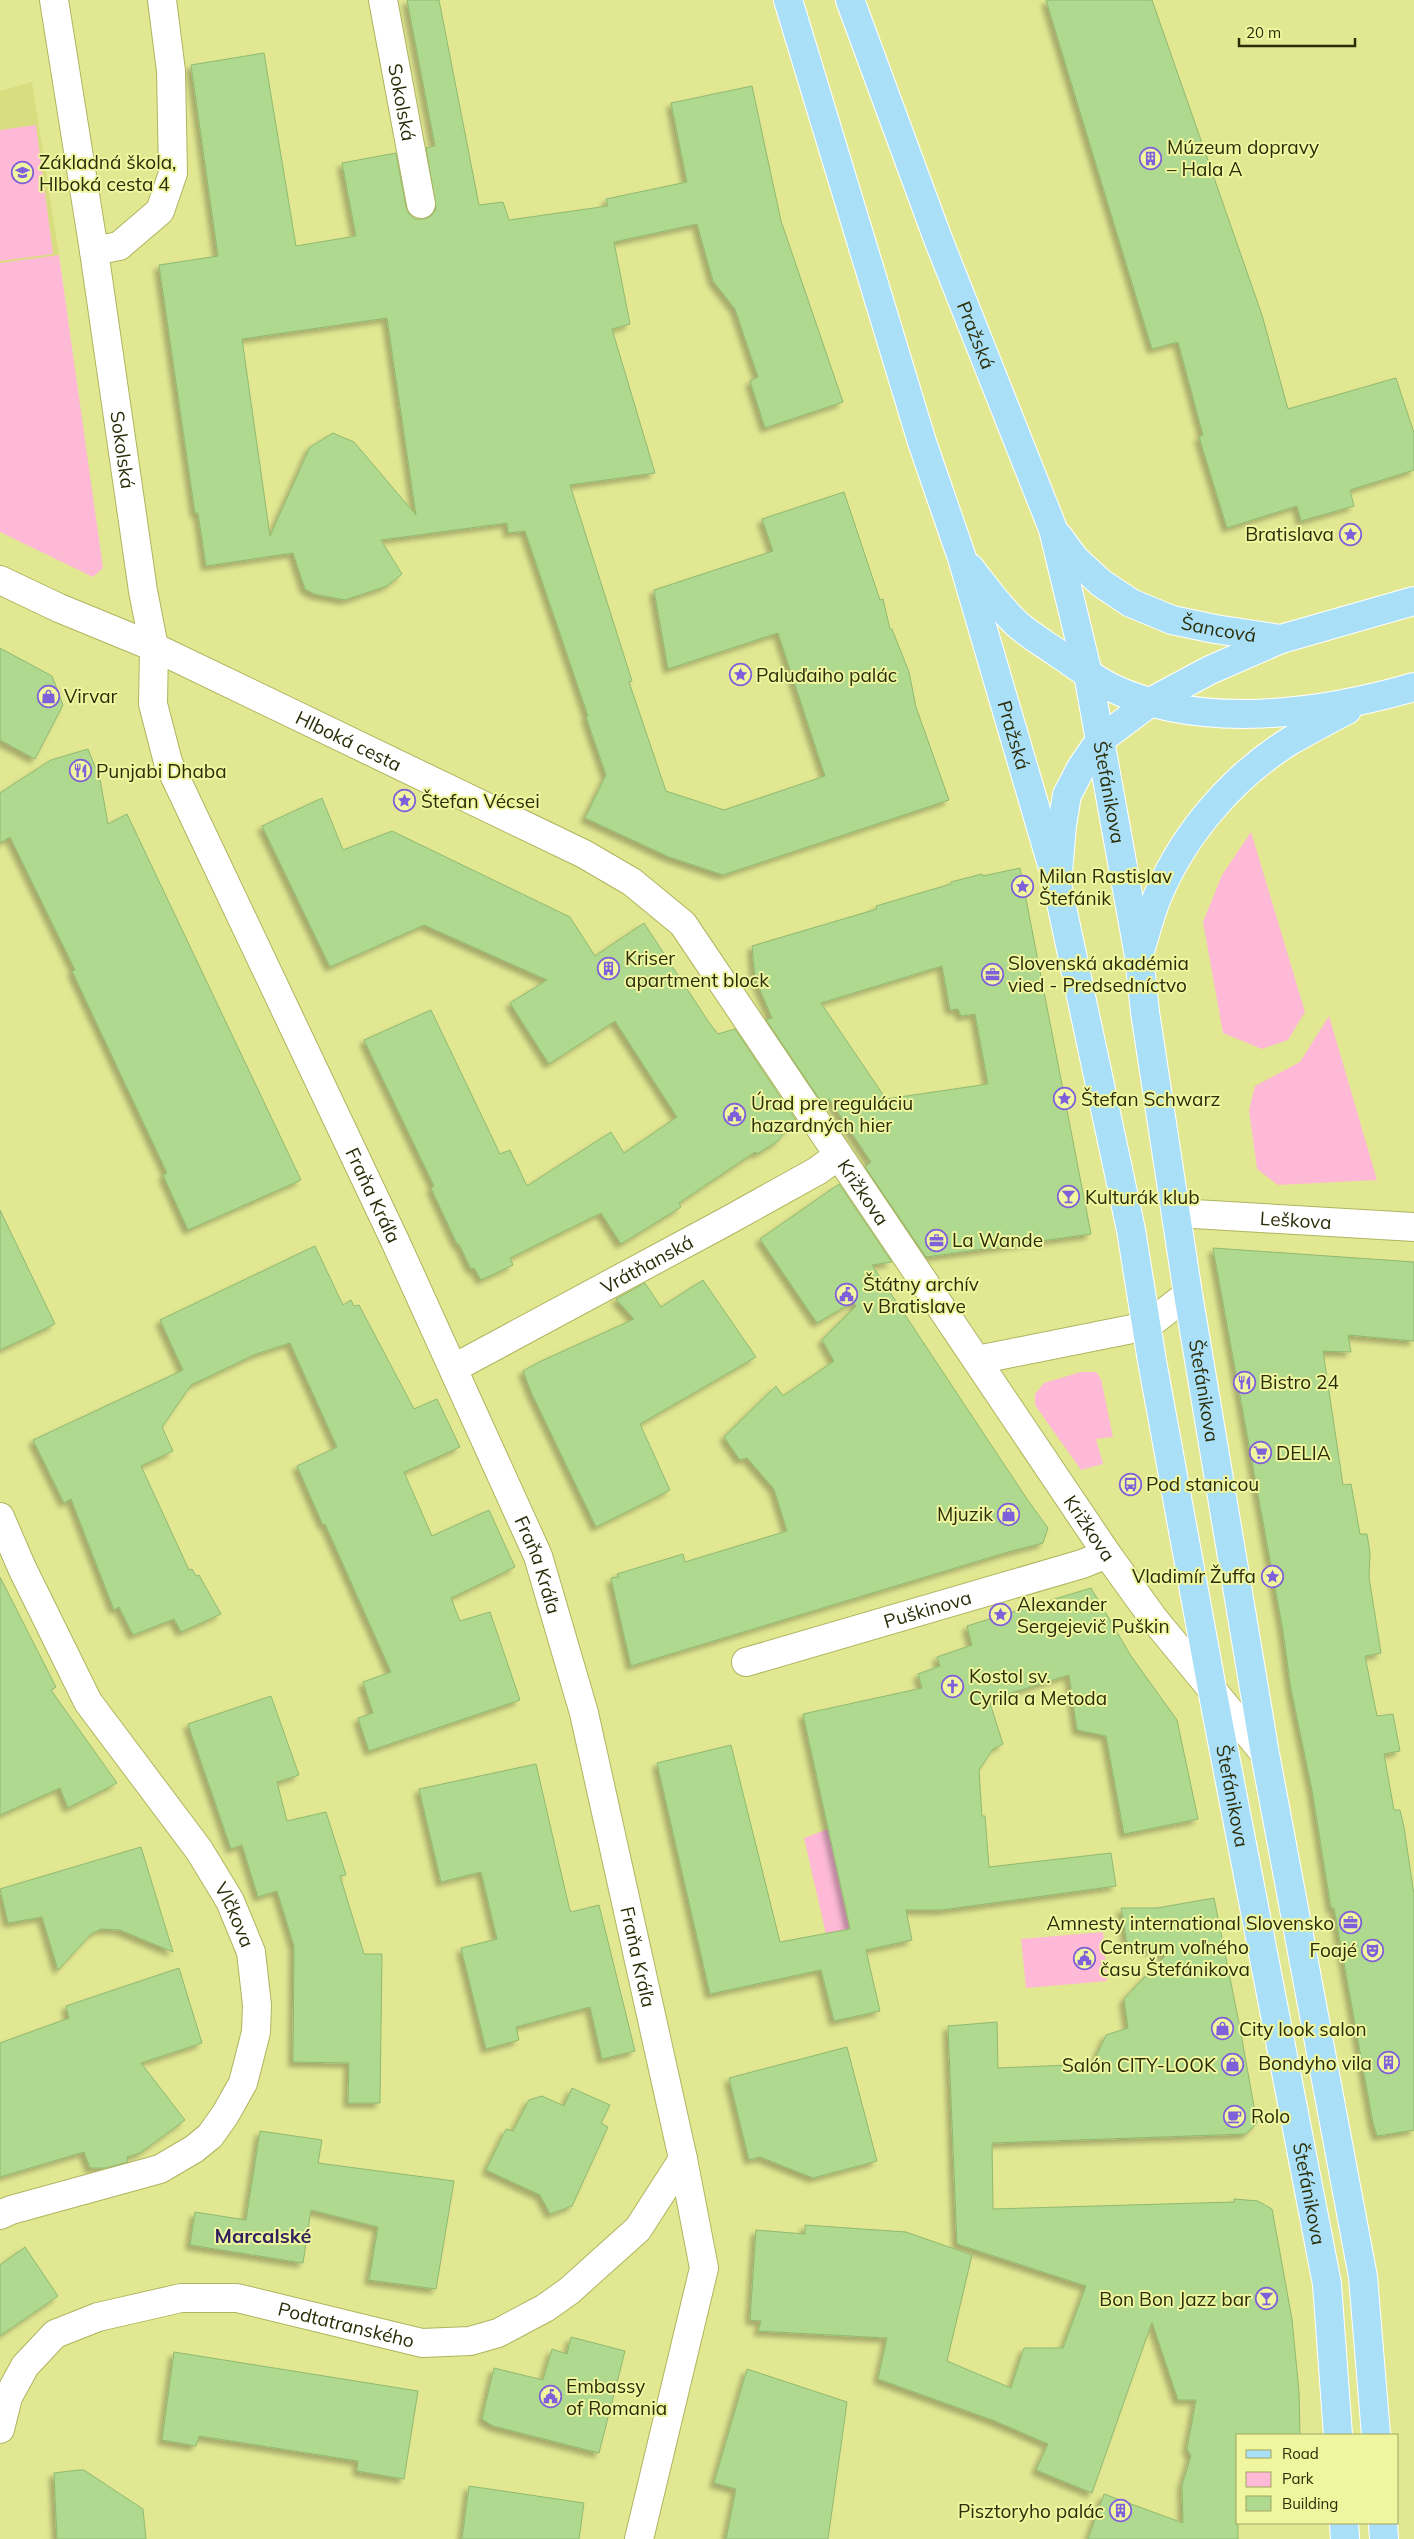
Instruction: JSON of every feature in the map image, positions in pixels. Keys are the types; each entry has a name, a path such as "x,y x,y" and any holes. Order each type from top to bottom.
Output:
{"main road":[{"name":"Pražská","path":"788,0 922,442 962,558 1057,884"},
{"name":"Pražská","path":"850,0 938,239 1053,529 1088,674 1100,740"},
{"name":"Šancová","path":"1053,529 1075,559 1101,584 1131,603 1172,620 1215,630 1281,638 1414,601"},
{"name":"Pražská","path":"962,558 1016,622 1088,674"},
{"path":"1100,740 1152,701 1210,670 1281,638"},
{"path":"1088,674 1111,687 1152,701 1190,709 1232,714 1270,714 1362,702 1414,687"},
{"path":"1139,956 1158,893 1179,853 1209,812 1240,780 1289,742 1362,702"},
{"name":"Štefánikova","path":"1100,740 1081,768 1067,795 1062,825 1057,884 1131,1230 1212,1689 1328,2284 1338,2434"},
{"name":"Štefánikova","path":"1100,740 1139,956 1145,1012 1188,1294 1265,1754 1363,2277 1376,2434"},
{"path":"1344,2524 1345,2539"},
{"path":"1383,2524 1384,2539"}],"street":[{"name":"Sokolská","path":"54,0 94,251 143,591 154,647"},
{"path":"94,251 119,246 160,211 173,172 171,71 162,0"},
{"name":"Sokolská","path":"383,0 421,204"},
{"name":"Hlboká cesta","path":"0,580 59,608 154,647 584,854 632,882 683,924"},
{"name":"Fraňa Kráľa","path":"154,647 153,704 168,762 396,1241 538,1556 584,1712 684,2159 704,2268 639,2539"},
{"name":"Križkova","path":"683,924 1107,1554 1154,1619 1212,1689"},
{"name":"Vrátňanská","path":"454,1368 736,1217 818,1171 838,1156"},
{"name":"Leškova","path":"1177,1213 1414,1227"},
{"path":"977,1360 1147,1326 1188,1294"},
{"name":"Vlčkova","path":"0,1517 22,1568 88,1702 199,1850 230,1901 251,1952 257,2005 256,2032 243,2083 226,2115 210,2136 194,2149 160,2169 11,2210 0,2215"},
{"name":"Puškinova","path":"746,1662 872,1627 1082,1564 1107,1554"},
{"name":"Štefánikova","path":"1212,1689 1265,1754"},
{"name":"Podtatranského","path":"0,2429 8,2397 25,2366 56,2334 98,2317 181,2298 237,2298 422,2343 470,2341 498,2334 545,2308 568,2291 638,2229 684,2159"}],"shaded area":[{"name":"Základná škola, Hlboká cesta 4","path":"32,82 59,255 0,263 0,91"}],"green space":[{"name":"Základná škola, Hlboká cesta 4","path":"36,125 53,254 0,261 0,130"},
{"path":"59,255 103,568 93,577 0,532 0,263"},
{"path":"1251,832 1305,1012 1288,1040 1262,1049 1223,1033 1203,922 1222,875"},
{"path":"1329,1016 1377,1180 1278,1185 1257,1169 1249,1110 1255,1086 1300,1062"},
{"path":"1081,1372 1096,1372 1101,1379 1113,1437 1096,1439 1103,1464 1081,1470 1035,1405 1035,1394 1044,1383"},
{"path":"828,1829 850,1929 826,1934 804,1838"},
{"path":"1103,1932 1107,1981 1026,1988 1021,1939"}],"building":[{"path":"407,0 439,0 479,205 503,202 509,220 608,206 606,199 687,182 671,103 752,86 781,221 843,402 765,428 750,381 758,377 735,309 713,281 697,224 614,242 630,324 612,329 655,473 570,485 632,681 629,682 666,791 724,810 825,776 778,633 668,669 654,590 773,551 762,519 844,492 880,600 883,599 890,629 892,629 909,672 916,707 949,800 723,875 669,857 585,818 606,775 586,717 588,716 525,531 508,533 507,523 381,540 402,574 387,586 345,600 314,594 305,589 293,553 206,566 198,513 195,513 159,265 218,256 191,65 264,53 296,246 356,236 342,163 396,153 409,214 415,219 424,219 431,216 436,209 426,148 435,146","holes":["387,318 416,515 354,442 333,433 310,447 270,536 242,339"]},
{"path":"1046,0 1152,0 1262,315 1288,409 1396,378 1414,433 1414,470 1350,490 1354,506 1301,521 1297,506 1227,528 1199,437 1203,435 1178,342 1152,349"},
{"path":"0,648 52,676 63,705 35,759 0,740"},
{"path":"88,749 100,779 108,824 127,814 301,1180 188,1230 163,1175 167,1173 72,971 75,970 10,837 0,843 0,793 51,760"},
{"path":"322,798 343,850 392,831 570,917 595,956 644,923 708,1021 718,1034 735,1029 797,1122 785,1131 778,1141 757,1154 755,1152 679,1203 681,1207 621,1244 601,1213 510,1258 513,1265 481,1280 474,1268 471,1269 459,1244 457,1244 431,1188 434,1186 364,1040 431,1010 500,1154 510,1150 527,1186 611,1132 624,1153 677,1117 615,1021 549,1064 510,1003 547,980 424,925 330,967 262,826"},
{"path":"1020,868 1091,1234 926,1257 865,1167 871,1162 829,1099 822,1103 766,1020 772,1018 755,978 752,946 877,909 876,906 951,884 951,882 982,874 983,876","holes":["942,966 950,1010 958,1009 961,1016 975,1014 988,1084 886,1099 821,1003"]},
{"path":"839,1184 892,1262 872,1265 1048,1528 1043,1543 631,1666 611,1578 619,1577 617,1574 683,1554 685,1562 787,1531 774,1489 747,1458 740,1460 724,1437 776,1386 783,1396 834,1361 822,1340 856,1306 853,1302 817,1323 760,1239"},
{"path":"0,1210 55,1324 0,1350"},
{"path":"315,1246 343,1305 351,1300 354,1306 359,1305 414,1409 437,1399 460,1447 404,1472 432,1536 489,1510 515,1567 451,1598 460,1621 490,1612 520,1700 369,1751 358,1718 373,1713 363,1682 391,1672 297,1466 337,1447 290,1343 256,1354 191,1385 162,1427 173,1451 141,1466 189,1570 192,1569 196,1576 199,1575 221,1614 181,1632 174,1619 133,1635 119,1607 114,1610 71,1499 64,1503 33,1440 183,1370 160,1320"},
{"path":"1213,1248 1414,1262 1414,1341 1348,1335 1351,1352 1323,1351 1343,1485 1351,1484 1360,1534 1367,1534 1370,1553 1369,1577 1381,1653 1365,1656 1377,1716 1393,1714 1400,1751 1384,1754 1394,1810 1400,1810 1404,1827 1414,1895 1414,2130 1377,2136 1373,2123 1334,1908 1331,1908 1312,1790 1291,1689 1283,1631"},
{"path":"703,1280 756,1357 640,1424 670,1490 596,1527 532,1394 523,1371 634,1319 616,1299 645,1283 661,1307"},
{"path":"0,1577 56,1687 51,1690 117,1783 68,1808 60,1788 0,1815"},
{"path":"1091,1588 1131,1656 1177,1720 1198,1819 1124,1834 1106,1736 1077,1730 1069,1675 989,1700 1003,1744 993,1749 979,1770 982,1816 985,1816 989,1867 1111,1853 1116,1886 942,1910 906,1910 912,1940 866,1950 880,2011 834,2021 821,1970 710,1994 657,1763 731,1745 780,1942 850,1929 803,1714 922,1688 918,1674 940,1666 937,1657 972,1645 967,1626"},
{"path":"271,1696 299,1775 277,1782 287,1821 326,1812 346,1875 340,1876 364,1954 382,1954 380,2103 348,2103 349,2063 293,2062 294,1946 277,1891 258,1897 242,1845 231,1849 188,1724"},
{"path":"536,1764 569,1907 571,1912 599,1905 635,2051 602,2059 590,2007 516,2027 519,2040 486,2049 461,1948 497,1939 481,1872 441,1882 419,1789"},
{"path":"141,1847 173,1952 120,1930 101,1929 91,1934 58,1970 42,1917 8,1923 0,1889"},
{"path":"1214,1898 1257,2123 1246,2134 992,2143 993,2209 1234,2202 1234,2199 1258,2201 1272,2209 1292,2319 1299,2392 1300,2434 1236,2434 1236,2524 1238,2524 1238,2539 1088,2539 1104,2494 1183,2523 1182,2485 1191,2456 1187,2449 1196,2400 1178,2400 1152,2322 1092,2493 1036,2470 1048,2444 995,2421 878,2379 887,2338 758,2331 761,2321 750,2320 756,2230 805,2234 805,2225 906,2232 972,2255 947,2361 1011,2388 1024,2348 1063,2348 1086,2286 957,2244 948,2026 997,2022 998,2068 1093,2064 1106,2035 1128,2028 1124,1999 1166,1955 1127,1943 1121,1908 1157,1908"},
{"path":"179,1968 202,2043 141,2063 185,2120 140,2153 127,2157 128,2162 106,2168 90,2168 84,2152 0,2177 0,2043 69,2018 66,2006"},
{"path":"847,2047 877,2161 813,2178 760,2157 749,2160 729,2078"},
{"path":"572,2088 610,2105 601,2123 608,2127 572,2206 550,2214 540,2195 486,2170 506,2129 513,2131 529,2100 542,2096 564,2106"},
{"path":"260,2131 322,2140 318,2163 454,2181 436,2289 369,2280 378,2227 311,2210 303,2263 190,2245 195,2212 246,2220"},
{"path":"25,2247 58,2296 0,2336 0,2265"},
{"name":"Embassy of Romania","path":"571,2337 625,2351 599,2453 493,2426 482,2419 494,2368 543,2380 552,2349 567,2354"},
{"path":"174,2352 418,2391 404,2479 357,2471 358,2461 199,2436 196,2446 162,2440"},
{"path":"747,2369 847,2402 828,2539 726,2539 736,2489 714,2483"},
{"path":"84,2470 143,2509 146,2539 57,2539 54,2473"},
{"path":"469,2486 584,2503 579,2539 462,2539"}],"place":[{"name":"Múzeum dopravy – Hala A","path":"1151,158"},
{"name":"Základná škola, Hlboká cesta 4","path":"23,173"},
{"name":"Bratislava","path":"1350,534"},
{"name":"Paluďaiho palác","path":"740,675"},
{"name":"Virvar","path":"48,696"},
{"name":"Punjabi Dhaba","path":"80,771"},
{"name":"Štefan Vécsei","path":"405,801"},
{"name":"Milan Rastislav Štefánik","path":"1023,887"},
{"name":"Kriser apartment block","path":"609,969"},
{"name":"Slovenská akadémia vied - Predsedníctvo","path":"992,974"},
{"name":"Štefan Schwarz","path":"1065,1099"},
{"name":"Úrad pre reguláciu hazardných hier","path":"735,1114"},
{"name":"Kulturák klub","path":"1069,1197"},
{"name":"La Wande","path":"936,1240"},
{"name":"Štátny archív v Bratislave","path":"847,1295"},
{"name":"Bistro 24","path":"1244,1382"},
{"name":"DELIA","path":"1260,1453"},
{"name":"Pod stanicou","path":"1130,1484"},
{"name":"Mjuzik","path":"1009,1514"},
{"name":"Vladimír Žuffa","path":"1272,1576"},
{"name":"Alexander Sergejevič Puškin","path":"1001,1615"},
{"name":"Kostol sv. Cyrila a Metoda","path":"953,1687"},
{"name":"Amnesty international Slovensko","path":"1350,1923"},
{"name":"Foajé","path":"1373,1950"},
{"name":"Centrum voľného času Štefánikova","path":"1084,1958"},
{"name":"City look salon","path":"1223,2029"},
{"name":"Bondyho vila","path":"1388,2063"},
{"name":"Salón CITY-LOOK","path":"1232,2065"},
{"name":"Rolo","path":"1235,2116"},
{"name":"Bon Bon Jazz bar","path":"1267,2299"},
{"name":"Embassy of Romania","path":"550,2397"},
{"name":"Pisztoryho palác","path":"1120,2511"}],"district":[{"name":"Marcalské","path":"263,2236"}]}
